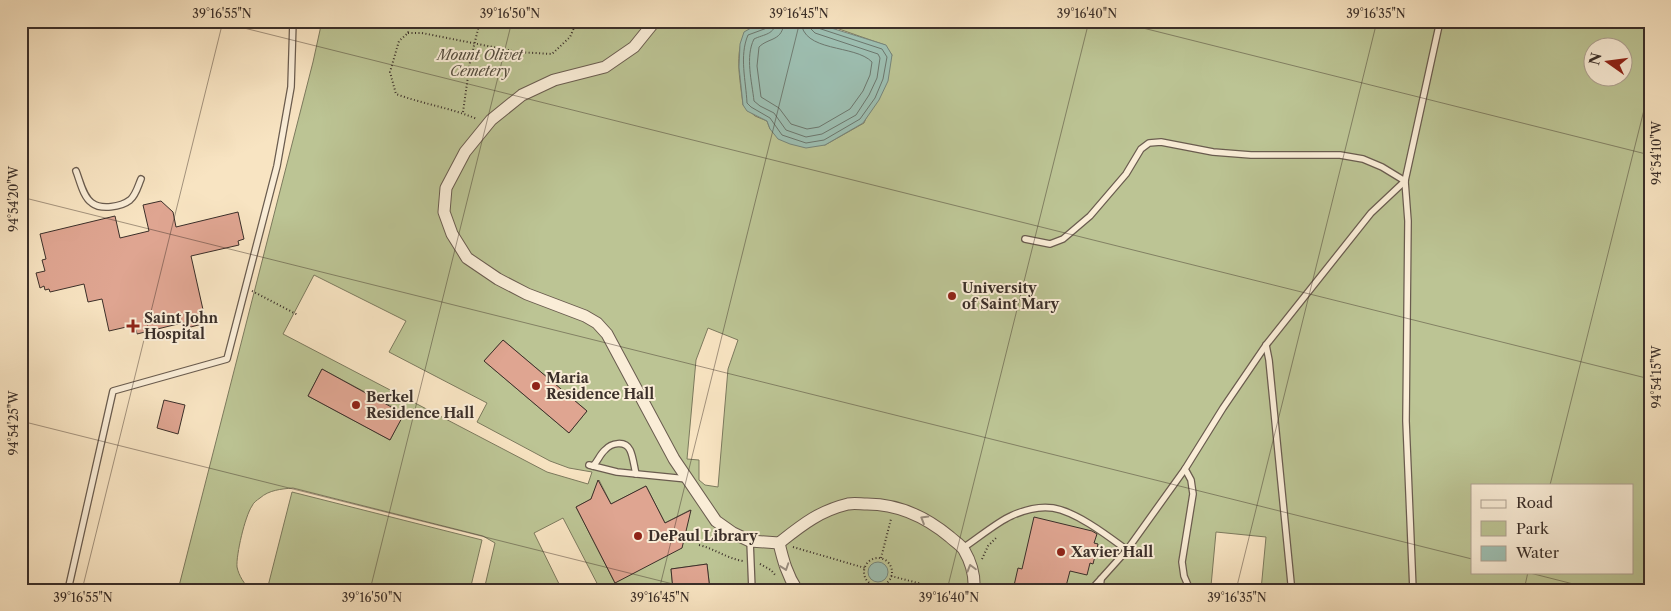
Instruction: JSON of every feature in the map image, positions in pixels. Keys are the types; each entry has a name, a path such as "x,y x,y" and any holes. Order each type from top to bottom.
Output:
{"street":[{"path":"655,21 634,47 605,67 554,80 522,95 488,124 466,152 446,188 444,212 452,234 467,258 498,279 527,294 586,316 597,323 607,334 674,459 716,521 733,533 750,541 779,543 822,512 850,504 894,507 911,512 926,520 963,548 972,569 974,590"},
{"path":"779,543 789,578 797,590"}],"lane":[{"path":"68,590 113,391 228,359 277,166 291,87 293,21"},
{"path":"1413,590 1406,421 1408,221 1405,181 1440,21"},
{"path":"1025,239 1050,244 1063,239 1090,216 1126,174 1142,149 1149,143 1161,142 1213,152 1251,155 1340,155 1363,160 1382,167 1405,181"},
{"path":"76,171 86,196 92,203 98,206 120,205 130,200 135,194 141,179"},
{"path":"1091,590 1127,550 1185,469 1222,408 1266,345 1371,213 1405,181"},
{"path":"1266,345 1291,583 1290,590"},
{"path":"636,474 630,449 625,444 620,443 604,450 599,460 591,466 617,472 636,474 687,479"},
{"path":"1185,469 1191,480 1193,494 1182,562 1184,576 1190,590"},
{"path":"963,548 1010,516 1032,509 1053,508 1072,515 1102,531 1127,550"},
{"path":"750,541 752,590"},
{"path":"1100,590 1101,579"}],"path":[{"path":"409,21 408,33 399,42 390,72 396,94 421,103 463,113 488,124"},
{"path":"463,113 465,90 480,21"},
{"path":"408,33 518,52 552,54 570,37 577,21"},
{"path":"246,287 298,315"},
{"path":"881,559 894,507"},
{"path":"982,564 982,556 997,537"},
{"path":"779,543 865,568"},
{"path":"881,559 891,567 891,576 882,586 874,586 865,577 865,568 873,560 881,559"},
{"path":"891,576 945,590"},
{"path":"873,590 874,586"}],"green space":[{"name":"University of Saint Mary","path":"322,21 774,21 751,28 741,43 739,75 743,105 755,116 767,121 770,129 825,145 864,123 892,55 885,45 836,28 807,21 1650,21 1650,590 1261,590 1266,537 1216,532 1211,586 1254,590 710,590 707,564 671,569 673,590 656,590 655,584 600,589 563,518 534,533 562,590 484,590 495,543 483,536 293,488 267,493 254,503 249,511 238,554 237,567 242,580 251,590 178,590","holes":["314,275 406,321 389,352 487,403 477,422 550,461 569,468 592,472 588,484 547,472 283,334","708,328 738,340 728,369 718,487 705,485 699,480 699,460 687,459 696,360","503,340 587,411 569,433 484,361","322,369 404,413 390,440 308,396","599,480 611,504 646,486 665,523 690,510 615,583 576,507 591,499"]},
{"path":"292,492 482,540 470,590 267,590"}],"water":[{"path":"774,21 812,22 886,45 892,55 888,81 879,100 863,123 825,145 806,148 778,139 770,129 767,121 747,111 743,105 739,67 740,44 744,32"},
{"path":"874,562 882,562 888,568 888,576 882,582 874,582 868,576 868,568"}],"building":[{"path":"161,201 173,212 176,227 238,212 244,239 238,241 239,245 191,256 206,323 187,328 186,322 137,334 135,325 109,331 102,299 88,302 84,284 50,292 49,289 45,290 44,286 40,288 36,273 45,271 42,260 46,259 40,234 115,216 120,238 149,231 143,205"},
{"name":"Maria Residence Hall","path":"503,340 587,411 569,433 484,361"},
{"name":"Berkel Residence Hall","path":"322,369 404,414 390,440 308,396"},
{"path":"164,400 185,405 178,434 157,428"},
{"name":"DePaul Library","path":"598,480 611,504 646,486 665,523 691,510 682,548 615,583 576,507 591,499"},
{"name":"Xavier Hall","path":"1034,517 1092,531 1097,534 1094,543 1098,544 1093,564 1090,563 1087,575 1070,571 1065,590 1013,590 1018,568 1022,569"},
{"path":"707,564 710,590 673,590 671,569"}],"place":[{"name":"University of Saint Mary","path":"952,296"},
{"name":"Saint John Hospital","path":"133,326"},
{"name":"Maria Residence Hall","path":"536,386"},
{"name":"Berkel Residence Hall","path":"356,405"},
{"name":"DePaul Library","path":"638,536"},
{"name":"Xavier Hall","path":"1061,552"}],"park label":[{"name":"Mount Olivet Cemetery","path":"480,64"}]}
